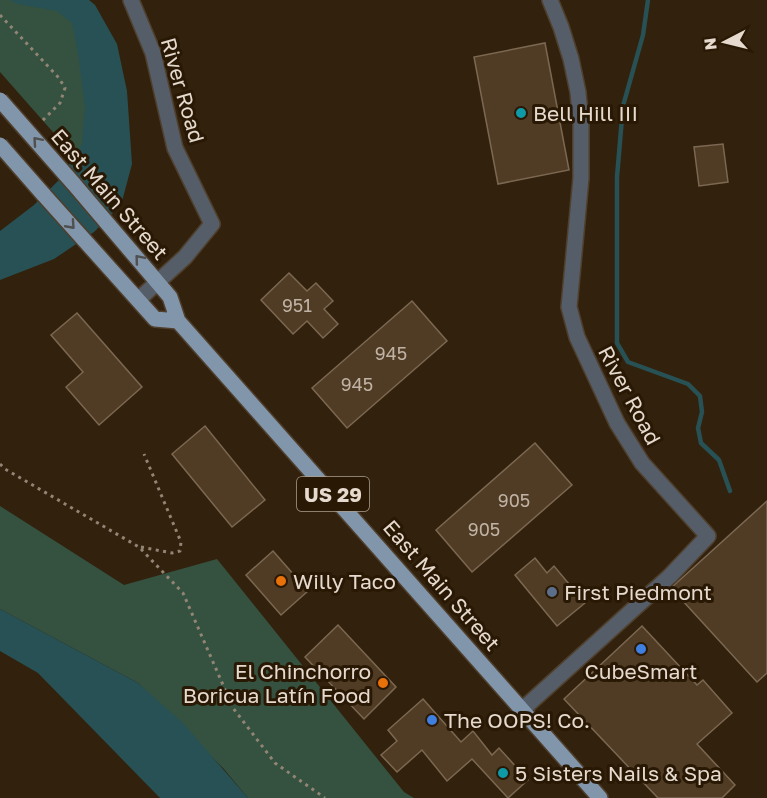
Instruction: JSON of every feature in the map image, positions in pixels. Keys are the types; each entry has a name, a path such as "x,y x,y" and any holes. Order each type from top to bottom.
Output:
{"main road":[{"name":"East Main Street","path":"0,99 158,282 170,297 178,321 600,798"},
{"path":"0,145 155,319 178,321"}],"street":[{"name":"River Road","path":"131,0 153,52 176,148 212,225 185,257 138,300"},
{"name":"River Road","path":"523,709 670,576 708,536 642,463 617,423 577,337 570,308 581,178 581,125 578,92 571,59 550,0"}],"path":[{"path":"0,15 59,78 65,88 60,103 49,114"},
{"path":"139,547 172,553 180,551 181,542 144,454"},
{"path":"0,464 139,547 183,593 233,708 275,763 326,798"}],"green space":[{"path":"0,0 82,0 96,181 0,72"},
{"path":"0,506 124,585 217,559 404,792 414,798 248,798 223,768 138,683 0,609"}],"water":[{"path":"10,0 89,0 95,5 117,44 127,91 132,164 121,205 94,232 54,259 0,280 0,231 34,205 59,180 82,144 85,107 72,23 57,11 18,4"},
{"path":"0,609 138,683 183,723 248,798 160,798 38,673 0,651"}],"building":[{"name":"Bell Hill III","path":"545,43 569,170 498,184 474,57"},
{"path":"723,144 728,182 699,186 694,147"},
{"path":"289,273 307,291 316,283 333,301 324,309 338,324 323,338 307,321 293,334 261,300"},
{"path":"412,301 447,341 347,428 312,388"},
{"path":"77,313 142,387 99,425 66,387 83,372 51,335"},
{"path":"205,426 265,500 232,527 172,454"},
{"path":"535,443 572,485 472,572 436,530"},
{"path":"767,501 767,673 757,682 671,588"},
{"path":"273,551 308,591 281,615 246,575"},
{"name":"First Piedmont","path":"535,558 547,573 554,566 585,603 557,626 515,575"},
{"path":"338,625 396,687 364,719 305,657"},
{"path":"642,626 697,685 703,680 732,713 697,744 735,785 722,798 658,798 564,699"},
{"path":"423,699 461,742 473,731 492,755 499,748 528,780 508,798 472,759 447,781 422,750 397,772 381,755 397,741 388,730"}],"waterway":[{"path":"648,0 643,35 623,106 617,177 617,343 628,362 688,384 700,396 702,412 698,428 701,443 719,460 730,491"}],"place":[{"name":"Bell Hill III","path":"521,113"},
{"name":"Willy Taco","path":"281,581"},
{"name":"First Piedmont","path":"552,592"},
{"name":"CubeSmart","path":"641,649"},
{"name":"El Chinchorro Boricua Latín Food","path":"383,683"},
{"name":"The OOPS! Co.","path":"432,720"},
{"name":"5 Sisters Nails & Spa","path":"503,773"}]}
